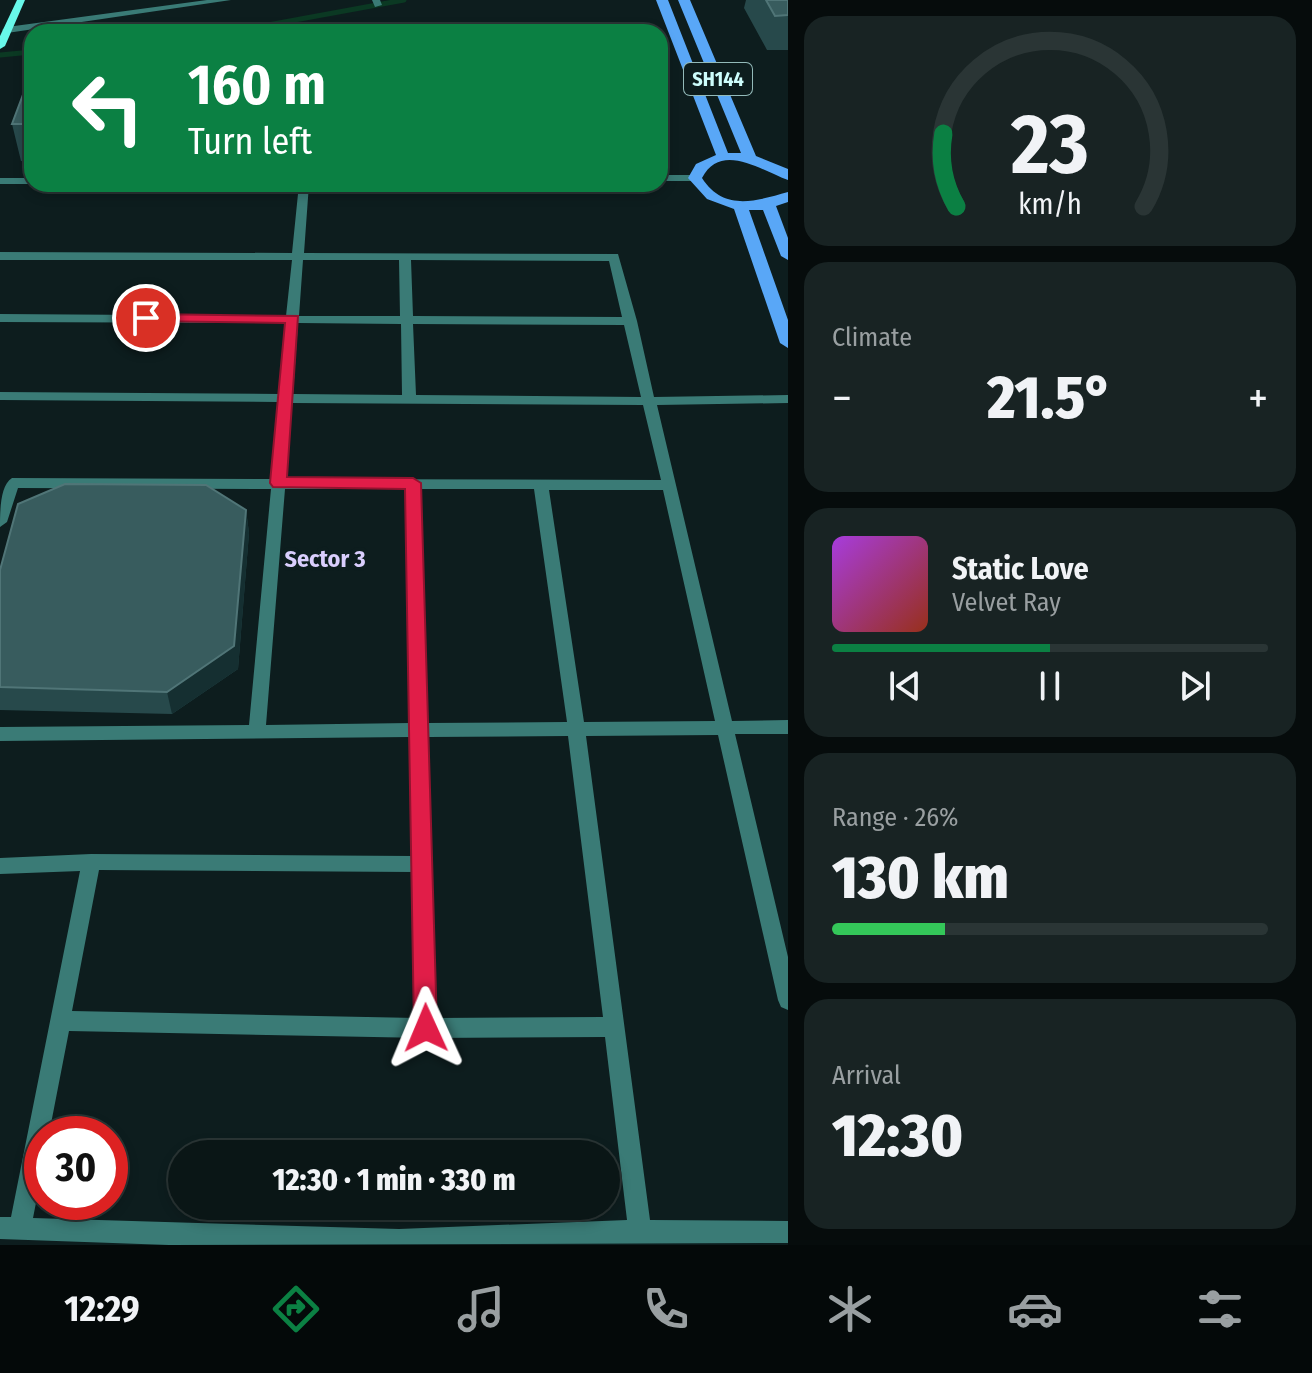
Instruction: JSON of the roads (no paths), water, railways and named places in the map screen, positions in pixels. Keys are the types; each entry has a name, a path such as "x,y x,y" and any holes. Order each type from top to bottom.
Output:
{"main road":[{"name":"SH144","path":"662,0 723,157"},
{"name":"SH144","path":"684,0 750,158"},
{"path":"705,110 731,110"},
{"path":"788,176 775,166 750,158 723,157 702,165 695,178 709,195 740,205 768,205 788,196"},
{"path":"740,205 788,343"},
{"path":"768,205 788,256"}],"street":[{"path":"0,46 21,0"},
{"path":"147,11 150,0"},
{"path":"51,24 227,0"},
{"path":"7,30 24,28"},
{"path":"668,178 695,178"},
{"path":"0,181 24,181"},
{"path":"257,730 303,192"},
{"path":"0,256 614,257 788,1000"},
{"path":"405,256 409,399"},
{"path":"0,318 631,321"},
{"path":"0,396 650,401 788,399"},
{"path":"0,522 6,483 669,485"},
{"path":"413,483 426,1028"},
{"path":"541,485 576,728 640,1231"},
{"path":"0,734 788,727"},
{"path":"0,866 91,862 422,864"},
{"path":"91,862 60,1021 10,1228 399,1243 640,1231 788,1232"},
{"path":"60,1021 426,1028 614,1027"}],"waterway":[{"path":"273,24 404,0"},
{"path":"0,55 24,53"}],"district":[{"name":"Sector 3","path":"325,559"}]}
